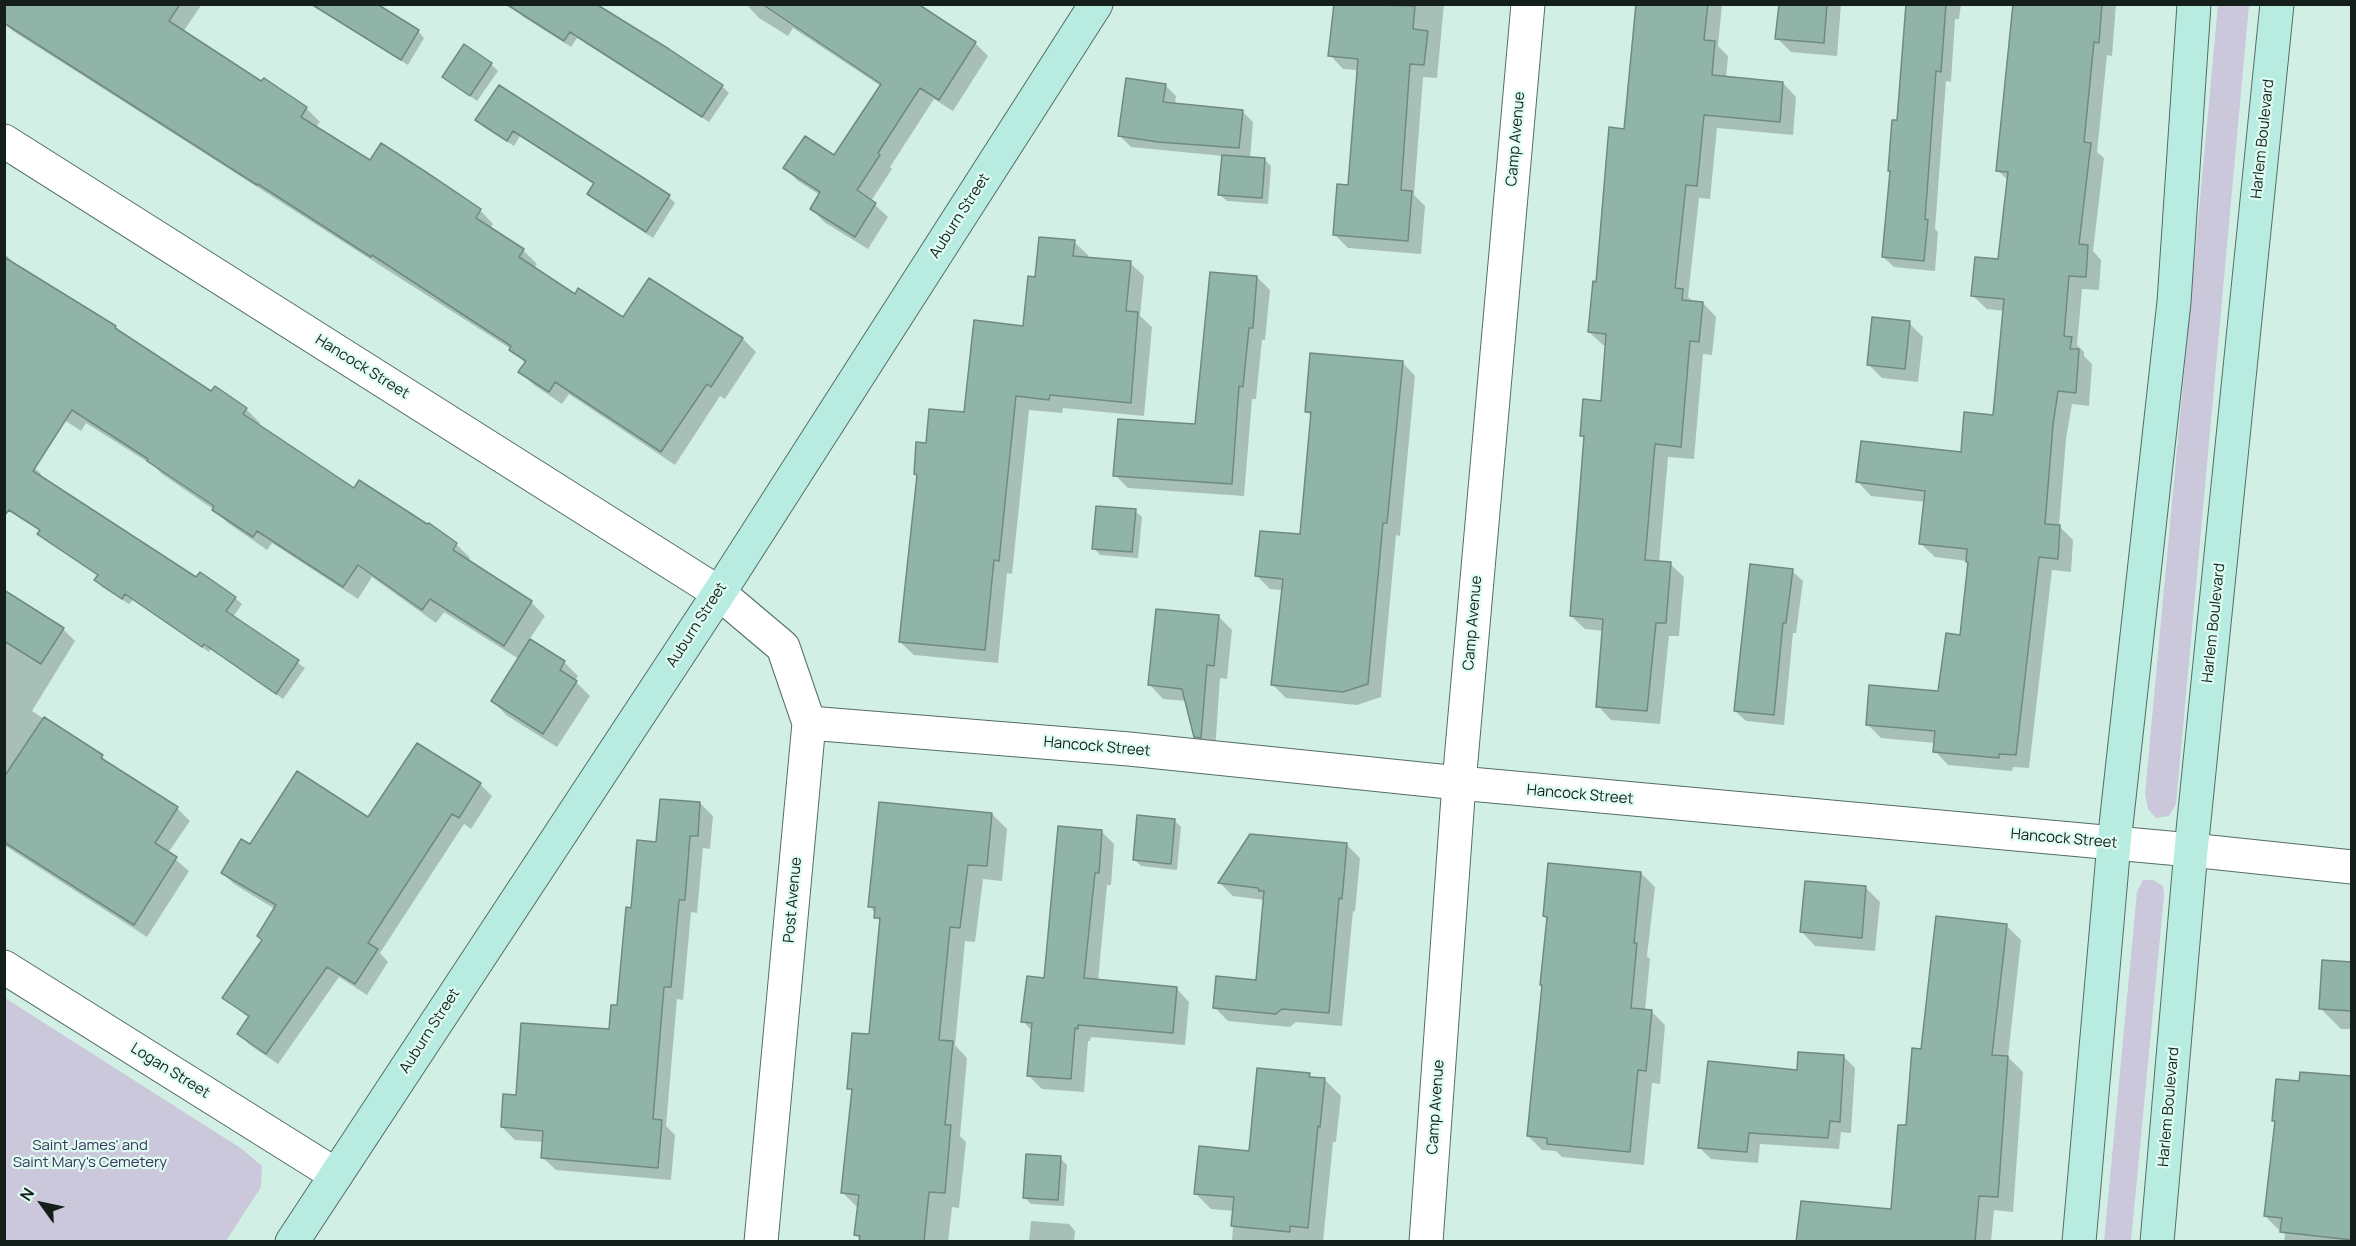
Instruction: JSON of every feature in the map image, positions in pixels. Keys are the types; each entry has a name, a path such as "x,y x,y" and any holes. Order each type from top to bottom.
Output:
{"street":[{"name":"Auburn Street","path":"292,1242 719,592 1096,4"},
{"name":"Camp Avenue","path":"1426,1242 1459,783 1528,4"},
{"path":"2079,1242 2114,843 2173,313 2194,4"},
{"name":"Harlem Boulevard","path":"2157,1242 2191,850 2277,4"},
{"name":"Hancock Street","path":"4,141 719,592"},
{"name":"Post Avenue","path":"719,592 783,647 809,723 761,1242"},
{"name":"Hancock Street","path":"809,723 1129,749 1459,783 2191,850 2352,867"},
{"name":"Logan Street","path":"4,967 336,1175"}],"green space":[{"path":"2218,5 2249,5 2176,804 2169,816 2156,818 2148,809 2145,794"},
{"path":"2143,880 2153,880 2163,886 2164,896 2131,1241 2104,1241 2137,892"},
{"name":"Saint James' and Saint Mary's Cemetery","path":"5,998 242,1149 262,1166 261,1187 226,1241 5,1241"}],"building":[{"path":"4,4 180,4 169,21 261,81 264,78 307,107 301,117 370,160 381,143 426,172 481,209 476,218 524,249 519,257 575,294 578,288 623,317 649,278 743,338 711,387 707,384 661,452 555,382 549,392 518,372 526,361 509,350 511,346 372,255 371,257 4,23"},
{"path":"311,4 377,4 419,30 401,60"},
{"path":"506,4 596,4 723,85 702,117 570,32 564,41"},
{"path":"762,4 918,4 976,42 939,100 920,88 878,153 880,155 857,190 876,203 855,237 810,209 820,192 783,168 805,136 834,155 881,84"},
{"path":"1334,4 1415,6 1413,29 1428,31 1424,65 1410,64 1401,190 1412,191 1408,241 1333,235 1337,184 1348,185 1358,59 1328,56"},
{"path":"1636,4 1708,4 1704,40 1715,41 1712,75 1783,82 1780,122 1704,115 1697,186 1686,185 1675,288 1683,289 1682,300 1703,302 1699,342 1690,341 1681,447 1655,444 1645,560 1671,562 1666,623 1656,623 1647,711 1596,707 1603,619 1570,616 1584,436 1580,436 1583,399 1601,401 1606,334 1588,332 1593,281 1596,282 1609,127 1624,129"},
{"path":"1779,4 1827,4 1824,43 1775,39"},
{"path":"1906,4 1946,4 1941,72 1936,71 1924,261 1882,257 1892,120 1897,120"},
{"path":"2013,4 2102,4 2099,43 2094,42 2084,142 2091,143 2079,244 2088,245 2086,277 2069,276 2064,336 2072,337 2070,349 2079,349 2076,393 2058,391 2045,524 2060,525 2058,559 2039,557 2016,755 1999,754 1999,758 1933,752 1935,731 1866,725 1869,685 1938,691 1946,633 1960,635 1968,562 1966,562 1967,549 1919,544 1925,491 1856,482 1861,441 1961,452 1964,412 1993,415 2004,299 1971,296 1975,257 1998,259 2008,172 1996,171"},
{"path":"464,44 492,63 470,96 442,77"},
{"path":"1126,78 1166,84 1163,102 1243,110 1239,148 1158,142 1118,136"},
{"path":"499,85 670,195 646,232 587,194 594,183 513,131 507,141 475,120"},
{"path":"1222,155 1265,158 1262,198 1218,195"},
{"path":"1039,237 1075,240 1073,256 1131,261 1126,311 1138,312 1131,403 1050,395 1049,400 1016,396 999,561 994,560 985,650 899,642 917,475 914,474 916,442 926,443 929,409 964,412 974,320 1023,326 1028,276 1035,277"},
{"path":"4,257 116,326 115,328 211,391 215,386 247,408 243,414 354,488 359,480 427,524 429,523 457,543 453,550 532,601 504,646 430,599 422,610 358,565 343,587 257,531 253,537 212,510 214,506 147,461 148,459 72,410 33,471 196,577 200,572 236,597 226,611 299,660 276,694 204,644 202,647 125,594 122,599 94,580 98,575 37,534 40,530 9,510 4,516"},
{"path":"1210,272 1257,276 1253,328 1249,328 1243,387 1239,386 1232,484 1113,476 1118,419 1195,424"},
{"path":"1872,317 1910,321 1905,369 1867,365"},
{"path":"1310,353 1403,361 1387,523 1383,523 1368,684 1343,692 1271,685 1283,579 1255,576 1260,531 1300,534 1311,412 1305,412"},
{"path":"1096,506 1136,509 1132,552 1092,549"},
{"path":"1750,564 1793,569 1786,623 1783,623 1774,715 1734,711"},
{"path":"4,590 64,628 41,664 4,641"},
{"path":"1156,609 1219,615 1214,666 1207,665 1201,738 1194,737 1182,689 1148,685"},
{"path":"530,639 565,661 560,670 577,681 543,734 491,701"},
{"path":"44,717 103,755 101,758 178,807 155,843 177,857 134,925 4,842 4,777"},
{"path":"417,743 481,783 459,818 452,814 368,943 378,949 355,984 327,967 266,1054 237,1034 249,1016 222,998 262,940 257,936 276,905 221,873 241,839 250,844 297,771 368,817"},
{"path":"660,799 700,802 698,836 690,836 685,900 679,900 671,987 664,987 653,1119 662,1120 658,1168 541,1158 543,1131 501,1127 503,1094 516,1095 521,1023 609,1029 611,1005 617,1005 626,907 631,908 637,840 656,842"},
{"path":"879,802 992,813 987,866 968,865 960,928 950,927 939,1040 953,1041 945,1125 951,1125 945,1193 929,1192 924,1242 859,1242 860,1236 854,1235 859,1195 841,1193 852,1089 847,1089 852,1033 869,1034 880,918 874,918 875,907 868,907"},
{"path":"1137,815 1175,819 1171,864 1133,860"},
{"path":"1058,826 1102,830 1099,873 1095,873 1084,978 1177,987 1173,1033 1078,1025 1078,1029 1075,1028 1071,1079 1027,1076 1032,1023 1021,1022 1027,976 1044,978"},
{"path":"1250,834 1347,843 1342,899 1339,898 1329,1013 1282,1009 1276,1014 1213,1008 1216,976 1256,980 1264,891 1259,891 1258,888 1218,883"},
{"path":"1548,863 1641,872 1631,1008 1652,1010 1646,1071 1638,1070 1630,1152 1547,1144 1547,1138 1527,1136 1542,985 1540,985 1547,917 1543,916"},
{"path":"1805,881 1866,886 1862,938 1800,932"},
{"path":"1936,916 2007,924 1992,1055 2008,1056 1998,1197 1979,1196 1975,1242 1796,1242 1801,1201 1891,1209 1898,1125 1906,1125 1912,1048 1921,1049"},
{"path":"2322,960 2352,962 2352,1011 2319,1009"},
{"path":"1798,1052 1844,1055 1840,1122 1830,1121 1828,1138 1749,1133 1747,1152 1698,1148 1708,1061 1797,1070"},
{"path":"1257,1068 1310,1073 1309,1077 1325,1078 1308,1228 1290,1226 1290,1232 1231,1226 1234,1197 1194,1194 1199,1146 1249,1151"},
{"path":"2300,1072 2352,1076 2352,1240 2280,1232 2282,1218 2264,1216 2275,1121 2272,1121 2276,1079 2299,1081"},
{"path":"1026,1154 1061,1156 1058,1200 1023,1198"}]}
